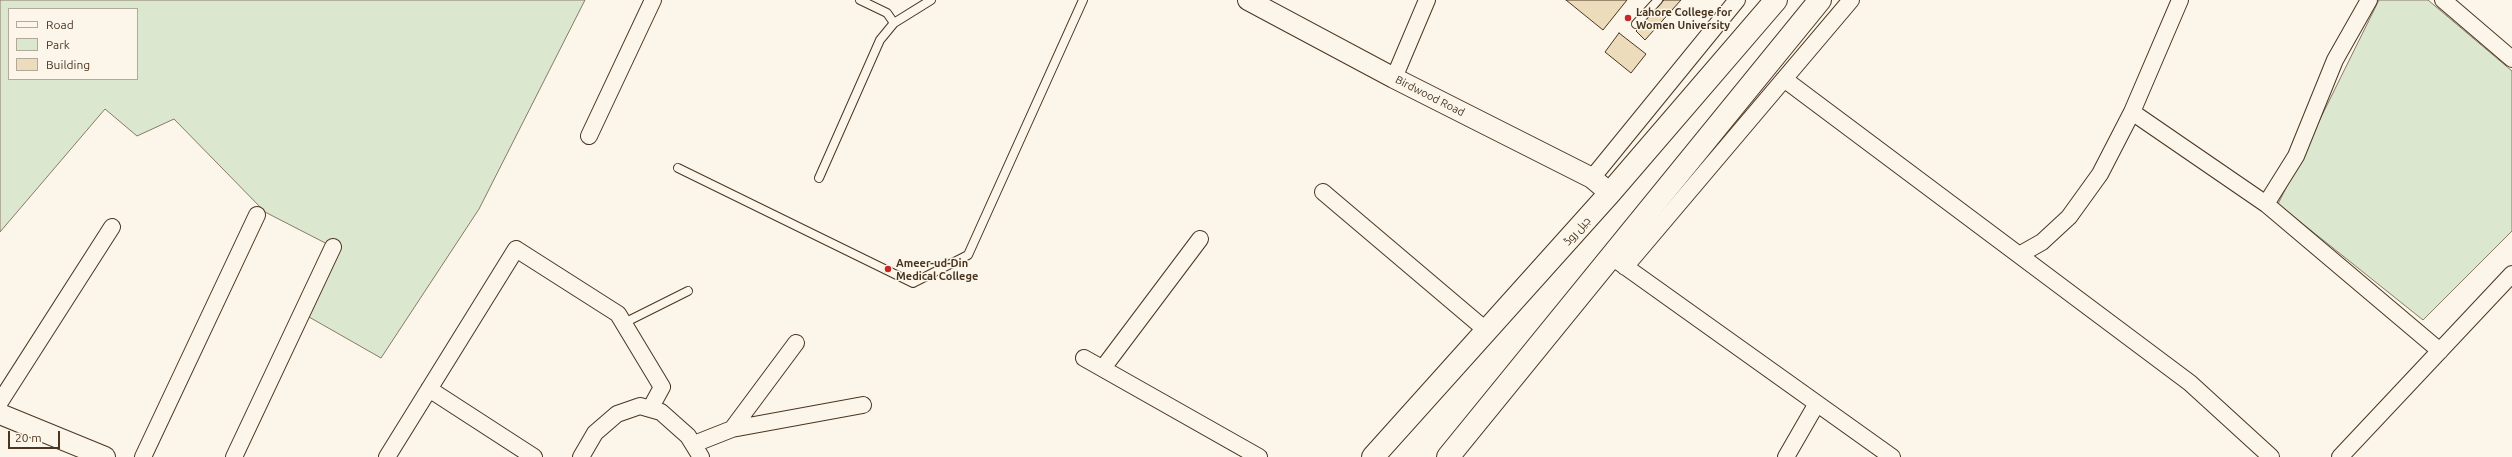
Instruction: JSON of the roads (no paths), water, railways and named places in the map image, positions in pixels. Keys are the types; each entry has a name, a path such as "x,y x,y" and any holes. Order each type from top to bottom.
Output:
{"main road":[{"name":"جیل روڈ","path":"1373,457 1610,193 1776,0"},
{"path":"1448,457 1618,261 1820,0"},
{"path":"1390,457 1398,429"}],"street":[{"path":"590,136 653,0"},
{"name":"Birdwood Road","path":"1248,0 1394,78 1592,178 1610,193"},
{"path":"1394,78 1427,0"},
{"path":"1592,178 1737,0"},
{"path":"1850,0 1784,79 1618,261 1816,405 1892,457"},
{"path":"2019,255 2042,242 2069,217 2100,174 2132,112 2180,0"},
{"path":"2266,204 2296,156 2335,60 2369,0"},
{"path":"2443,0 2512,60"},
{"path":"1784,79 2190,383 2271,457"},
{"path":"2132,112 2266,204 2440,351"},
{"path":"1323,192 1487,331"},
{"path":"143,457 257,216"},
{"path":"0,402 112,227"},
{"path":"1103,368 1200,239"},
{"path":"234,457 333,247"},
{"path":"387,457 516,249 618,314 662,387 650,409"},
{"path":"2340,457 2512,274"},
{"path":"581,457 595,433 617,414 640,406 661,412 688,436 697,451 732,429 796,344"},
{"path":"1084,358 1258,457"},
{"path":"429,389 534,457"},
{"path":"732,429 863,405"},
{"path":"1786,457 1816,405"},
{"path":"0,414 105,457"}],"lane":[{"path":"860,0 887,13 894,24"},
{"path":"819,178 880,40 894,24 931,0"},
{"path":"678,168 913,283 968,254 1083,0"},
{"path":"1636,24 1658,0"},
{"path":"624,323 688,291"}],"place":[{"name":"Lahore College for Women University","path":"1628,18"},
{"name":"Ameer-ud-Din Medical College","path":"888,269"}]}
